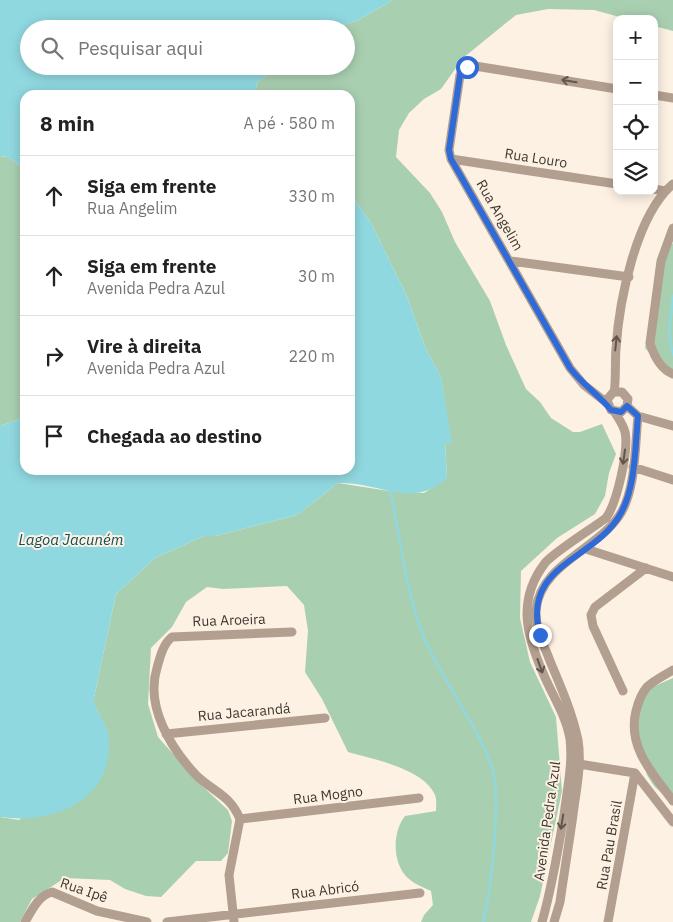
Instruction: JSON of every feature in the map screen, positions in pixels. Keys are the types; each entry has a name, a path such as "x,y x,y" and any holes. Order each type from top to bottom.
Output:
{"street":[{"path":"451,159 449,150 460,75 463,69 475,66 613,88"},
{"path":"658,96 673,98"},
{"name":"Rua Louro","path":"451,159 613,183"},
{"name":"Rua Angelim","path":"451,159 511,261 570,368 584,385 607,404"},
{"path":"614,392 617,335 639,238 652,209 665,191 673,184"},
{"path":"658,190 665,191"},
{"path":"673,228 661,261 650,344 653,355 661,366 673,374"},
{"path":"511,261 629,277"},
{"path":"607,404 608,396 614,392 625,394 628,399 627,406 621,412 614,412"},
{"name":"Avenida Pedra Azul","path":"542,922 551,890 569,779 570,739 565,721 543,674 528,632 527,606 533,584 546,562 606,518 610,512 620,482 626,438 622,423 607,404"},
{"path":"627,406 638,416 673,426"},
{"name":"Avenida Pedra Azul","path":"554,922 560,902 579,764 578,741 570,710 540,635 536,608 544,585 556,572 612,526 620,514 627,500 633,467 638,416"},
{"path":"633,467 673,480"},
{"path":"586,548 673,577"},
{"path":"623,691 593,626 592,615 595,607 646,568"},
{"name":"Rua Aroeira","path":"166,734 154,687 157,667 169,639 178,635 292,632"},
{"path":"673,670 646,688 639,702 634,720 633,735 638,751 673,801"},
{"name":"Rua Jacarandá","path":"166,734 325,718"},
{"path":"166,734 176,751 198,777 228,800 240,819 229,875 233,918 167,922"},
{"path":"579,764 635,773 673,822"},
{"name":"Rua Pau Brasil","path":"608,922 635,773"},
{"name":"Rua Mogno","path":"240,819 419,798"},
{"name":"Rua Ipê","path":"25,922 36,902 45,894 52,892 97,911 147,922"},
{"name":"Rua Abricó","path":"233,918 420,893"}],"green space":[{"path":"393,0 673,0 673,31 658,27 658,15 613,15 594,10 548,9 516,15 463,58 441,89 424,99 409,113 399,130 396,157 430,193 442,212 455,242 490,301 506,345 526,389 540,402 551,418 573,432 580,432 602,424 616,454 609,473 605,496 595,514 557,538 521,571 520,618 530,662 556,717 562,791 540,896 531,922 421,922 424,915 433,905 431,891 410,880 405,875 396,853 396,837 405,816 436,811 435,795 420,778 397,766 348,752 322,699 305,672 308,631 304,605 287,586 223,589 207,587 186,602 172,627 151,648 148,704 158,737 199,783 228,810 232,821 228,853 221,861 196,861 161,897 146,896 125,889 110,880 65,878 32,899 20,922 0,922 0,817 19,820 107,745 108,733 94,704 94,698 116,594 155,558 204,536 215,536 297,515 338,483 389,491 424,493 447,478 445,441 451,443 441,377 425,347 407,296 371,223 355,200 355,90 256,90 257,83 266,75 355,75 355,21"},
{"path":"0,156 8,157 20,165 20,419 0,426"},
{"path":"673,243 673,371 660,365 645,348 660,258"},
{"path":"673,678 673,804 654,786 647,775 635,732 643,691"}],"water":[{"path":"0,0 393,0 355,21 20,20 20,75 266,75 257,83 256,90 20,90 20,165 8,157 0,156"},
{"name":"Lagoa Jacuném","path":"355,200 371,223 407,296 425,347 441,377 452,444 445,442 447,478 434,487 421,492 394,492 367,486 338,483 297,515 215,536 204,536 155,558 116,594 94,698 96,708 108,733 108,756 103,775 92,791 78,803 41,817 21,818 0,817 0,426 20,419 20,475 355,475"}],"waterway":[{"path":"673,296 669,334 673,355"},
{"path":"390,490 412,601 423,635 439,668 477,733 492,767 495,781 496,821 492,867 483,922"}],"route":[{"path":"467,67 463,69 460,75 449,150 451,159 577,378 614,412 621,412 627,406 638,416 633,467 627,500 612,526 556,572 544,585 536,608 536,621 540,635"}]}
